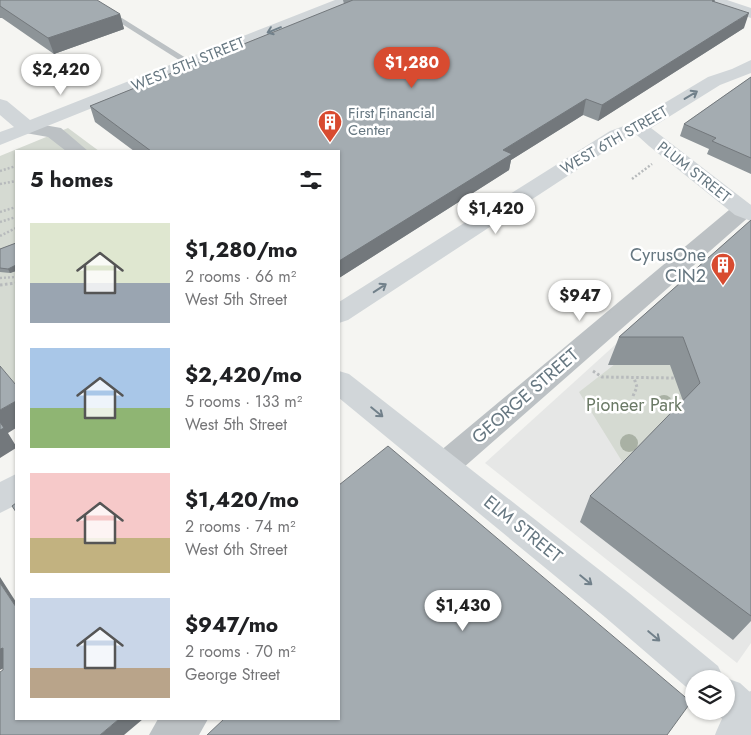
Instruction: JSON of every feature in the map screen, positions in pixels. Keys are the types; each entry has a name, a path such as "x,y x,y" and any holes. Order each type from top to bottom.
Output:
{"street":[{"name":"WEST 5TH STREET","path":"0,139 349,0"},
{"path":"712,0 751,14"},
{"path":"302,3 319,12"},
{"name":"WEST 6TH STREET","path":"714,81 722,68 751,49"},
{"name":"WEST 6TH STREET","path":"340,313 618,135 638,127 714,81 738,73 751,65"},
{"path":"0,105 27,128 54,132 77,150"},
{"name":"PLUM STREET","path":"638,127 747,212"},
{"name":"GEORGE STREET","path":"444,466 747,212"},
{"name":"ELM STREET","path":"340,383 617,605 694,670"},
{"path":"0,498 15,489"},
{"path":"169,735 187,720"}],"lane":[{"path":"88,0 190,63"}],"path":[{"path":"0,171 15,166"},
{"path":"0,184 15,181"},
{"path":"0,212 15,207"},
{"path":"0,222 15,217"},
{"path":"0,236 15,228"},
{"path":"0,278 15,281"},
{"path":"0,285 15,281"},
{"path":"591,369 602,377 675,378"},
{"path":"633,396 637,387 634,378"}],"shaded area":[{"path":"745,227 751,230 751,643 737,663 485,463"}],"green space":[{"path":"68,128 98,150 15,150 15,390 0,372 0,156"},
{"name":"Pioneer Park","path":"615,364 691,365 703,392 628,471 579,392"}],"building":[{"path":"0,0 97,0 120,14 48,38 0,6"},
{"name":"First Financial Center","path":"353,0 714,0 712,1 749,13 602,105 586,99 503,150 512,154 340,260 340,150 150,150 90,106"},
{"path":"751,77 751,158 712,141 716,138 684,124"},
{"path":"751,220 751,616 590,496 700,383 683,337 619,337"},
{"path":"15,243 15,266 8,269 0,268 0,249"},
{"path":"0,366 15,384 15,402 0,410"},
{"path":"0,422 4,428 0,430"},
{"path":"388,446 685,697 685,710 667,735 207,735 223,720 340,720 340,484"},
{"path":"0,583 15,606 15,720 118,720 100,735 0,735 0,672 3,670 3,648 0,649"}],"place":[{"name":"First Financial Center","path":"330,143"},
{"name":"CyrusOne CIN2","path":"723,286"}]}
